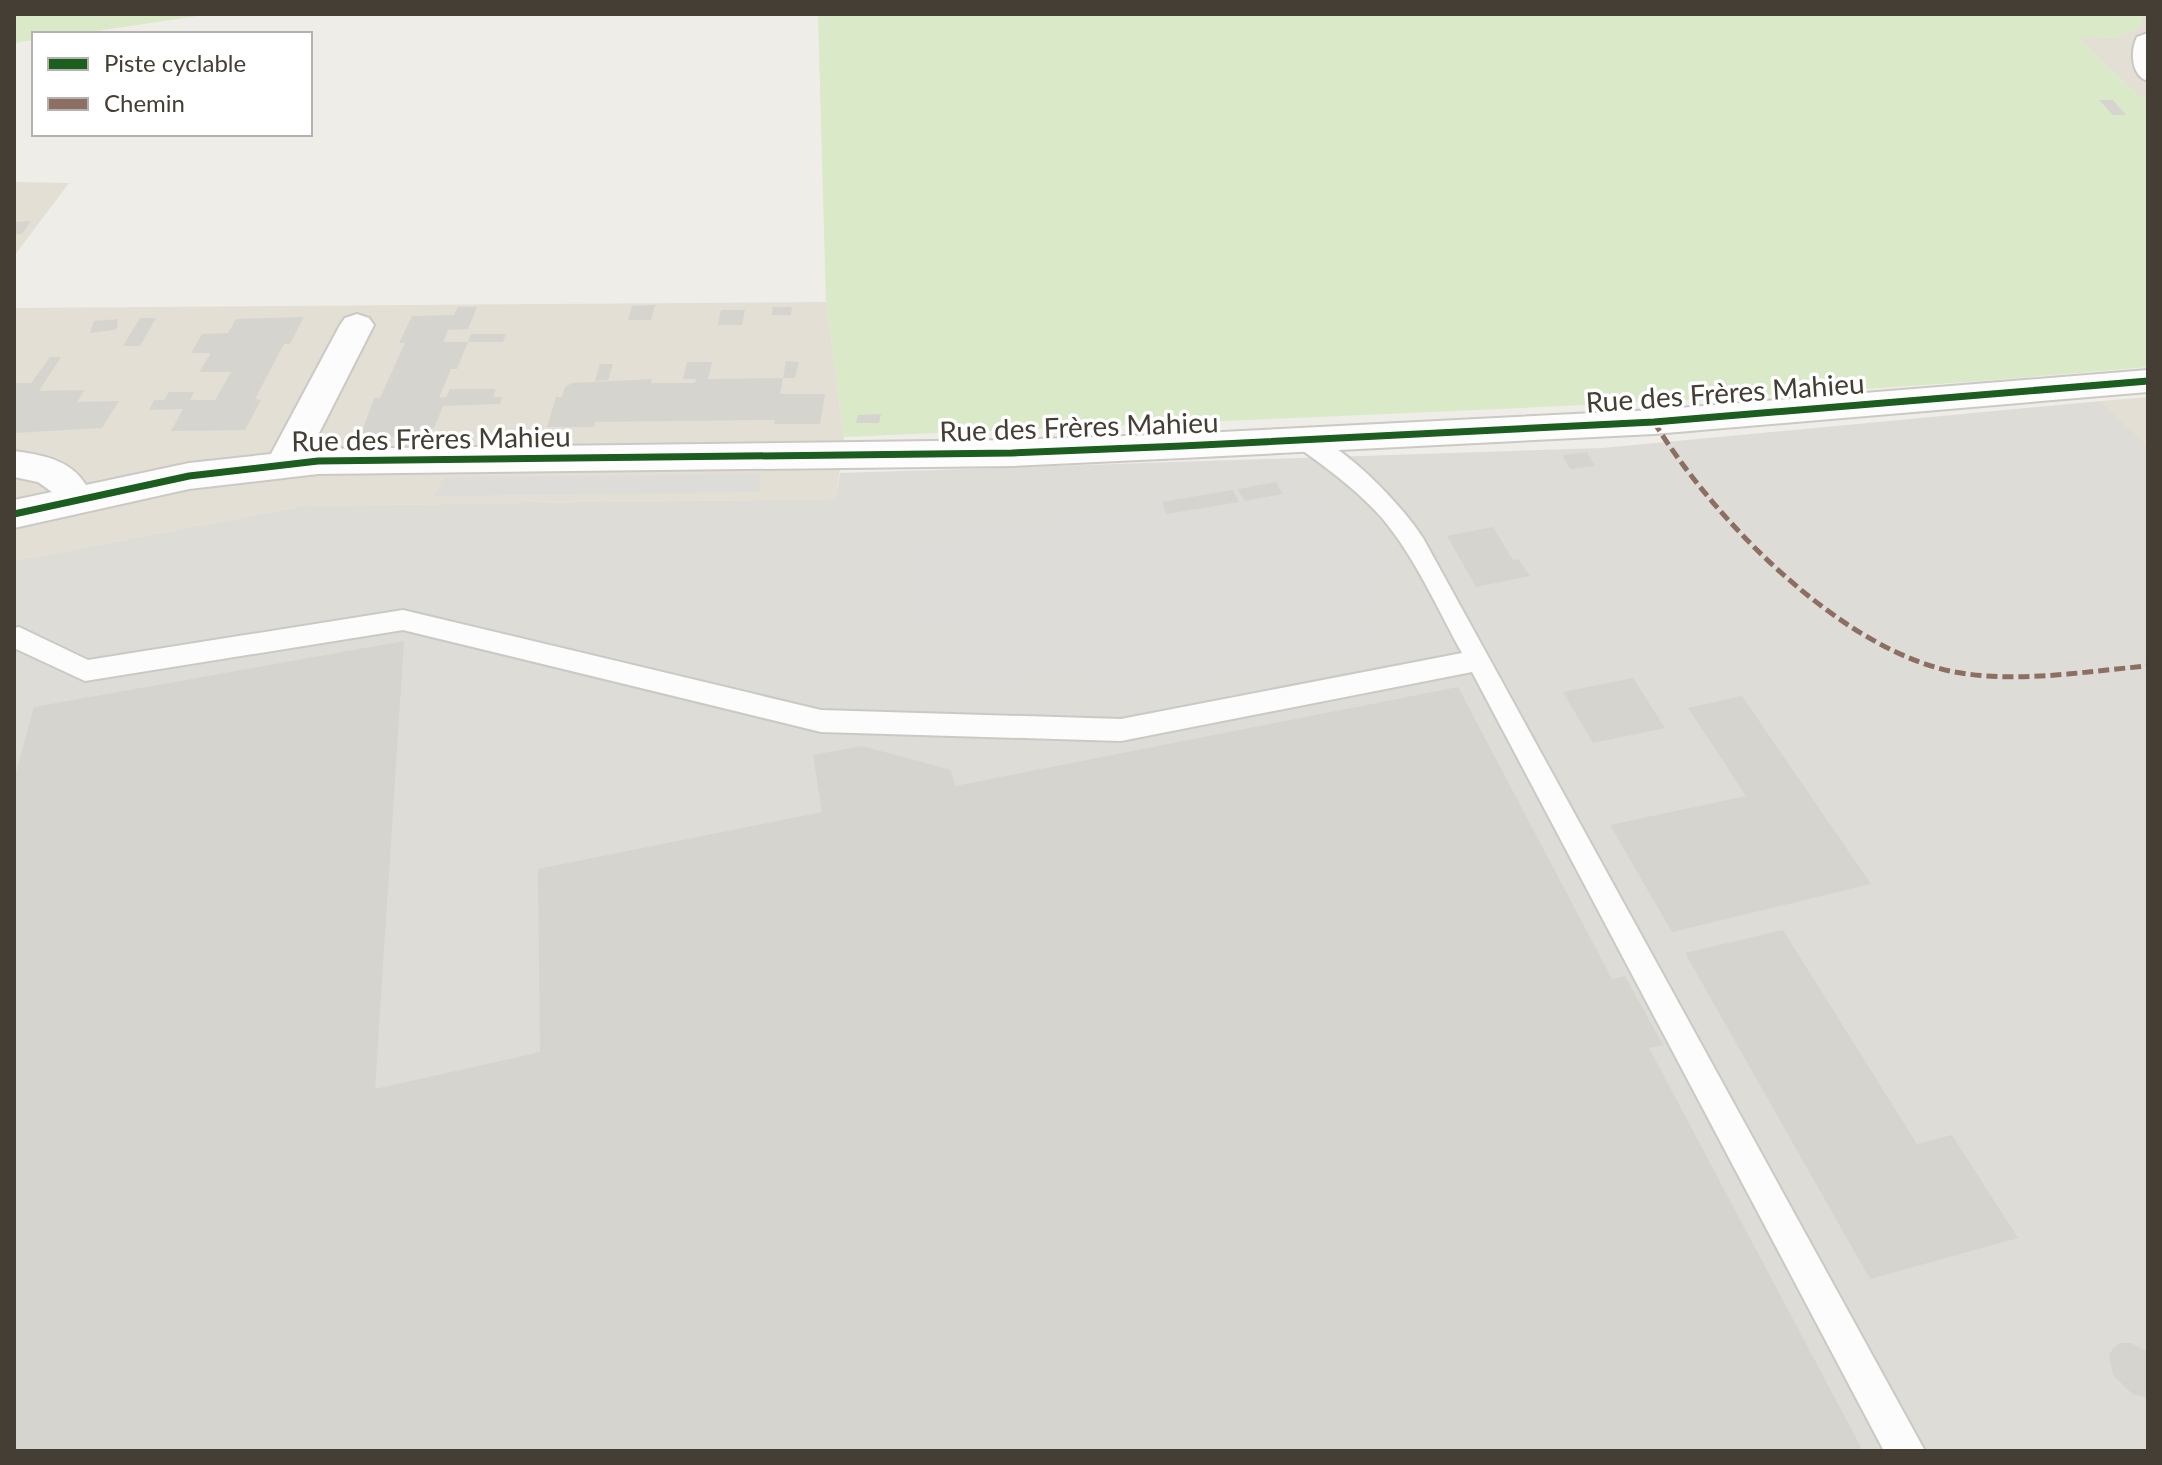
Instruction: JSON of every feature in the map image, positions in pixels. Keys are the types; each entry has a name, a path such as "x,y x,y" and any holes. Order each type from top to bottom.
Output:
{"street":[{"name":"Rue des Frères Mahieu","path":"285,463 357,325"},
{"name":"Rue des Frères Mahieu","path":"14,514 189,476 285,463 1012,453 1654,422 2148,381"},
{"path":"14,464 32,466 62,477 70,485 74,501"}],"lane":[{"path":"2148,38 2143,41 2140,54 2148,76"},
{"path":"1304,440 1378,498 1403,526 1479,660 1905,1451"},
{"path":"14,638 19,637 85,671 403,620 821,721 1121,730 1479,660"}],"shaded area":[{"path":"2144,14 2148,14 2148,97 2140,97 2076,36 2115,38 2140,27"},
{"path":"14,182 69,183 14,256"},
{"path":"826,302 844,437 836,499 303,506 14,561 14,308"},
{"path":"2148,397 2148,446 2101,401"},
{"path":"2101,401 2148,446 2148,1451 14,1451 14,561 303,506 836,499 840,473 1602,448"},
{"path":"760,474 759,492 434,496 444,477"},
{"path":"1284,480 1364,522 1392,567 1363,609 1376,646 1122,698 1063,673 969,689 956,624 922,628 905,544"}],"green space":[{"path":"211,14 90,32 32,32 32,40 14,43 14,15"},
{"path":"818,14 2144,14 2140,27 2115,38 2077,37 2140,97 2148,97 2148,367 1660,401 844,437 826,302"}],"building":[{"path":"2099,100 2113,100 2126,115 2113,115"},
{"path":"31,221 22,234 14,234 14,222"},
{"path":"655,305 651,320 628,320 632,306"},
{"path":"458,307 477,307 468,329 448,330 443,342 468,342 457,369 451,369 439,398 446,397 450,389 496,389 493,397 502,397 500,404 443,406 434,428 422,428 419,437 360,437 374,398 380,398 405,343 399,343 412,316 454,315"},
{"path":"773,307 792,307 791,315 772,315"},
{"path":"721,310 745,310 742,325 718,325"},
{"path":"304,317 290,344 284,344 255,399 261,400 245,430 171,431 183,409 149,410 154,400 164,400 169,392 194,392 190,400 215,400 231,372 199,372 211,353 191,353 202,334 228,333 236,319"},
{"path":"140,318 156,318 140,346 123,346"},
{"path":"118,319 117,328 113,330 90,333 94,321"},
{"path":"471,334 506,334 503,342 468,342"},
{"path":"50,357 61,357 39,391 85,390 77,402 119,401 102,428 14,433 14,383 31,383"},
{"path":"786,361 799,362 795,378 783,378"},
{"path":"687,362 712,362 708,379 783,378 780,394 825,394 820,424 774,424 775,420 595,422 594,427 547,427 556,397 562,397 565,387 572,383 652,379 651,383 695,383 696,379 683,379"},
{"path":"600,364 613,364 608,380 595,381"},
{"path":"881,414 879,423 856,423 858,415"},
{"path":"1587,452 1595,466 1570,469 1562,455"},
{"path":"1276,482 1283,494 1244,501 1238,489"},
{"path":"1233,490 1239,502 1166,514 1162,502"},
{"path":"1493,527 1513,560 1518,559 1530,576 1476,587 1447,536"},
{"path":"404,641 375,1089 540,1052 538,869 822,812 813,755 862,746 951,770 955,786 1458,687 1612,979 1625,976 1663,1045 1649,1048 1863,1451 14,1451 14,780 34,707"},
{"path":"1633,678 1665,728 1593,743 1563,692"},
{"path":"1742,696 1871,884 1672,932 1610,825 1746,796 1688,708"},
{"path":"1783,930 1917,1144 1952,1135 2018,1238 1870,1279 1685,953"},
{"path":"2121,1343 2131,1343 2148,1352 2148,1398 2132,1394 2113,1375 2109,1355"}],"marked path":[{"path":"1654,422 1707,496 1738,528 1813,598 1880,646 1931,667 1983,675 2030,676 2148,666"}],"cycle path":[{"path":"14,514 189,476 318,461 1012,453 1182,446 1654,422 2148,381"}]}
